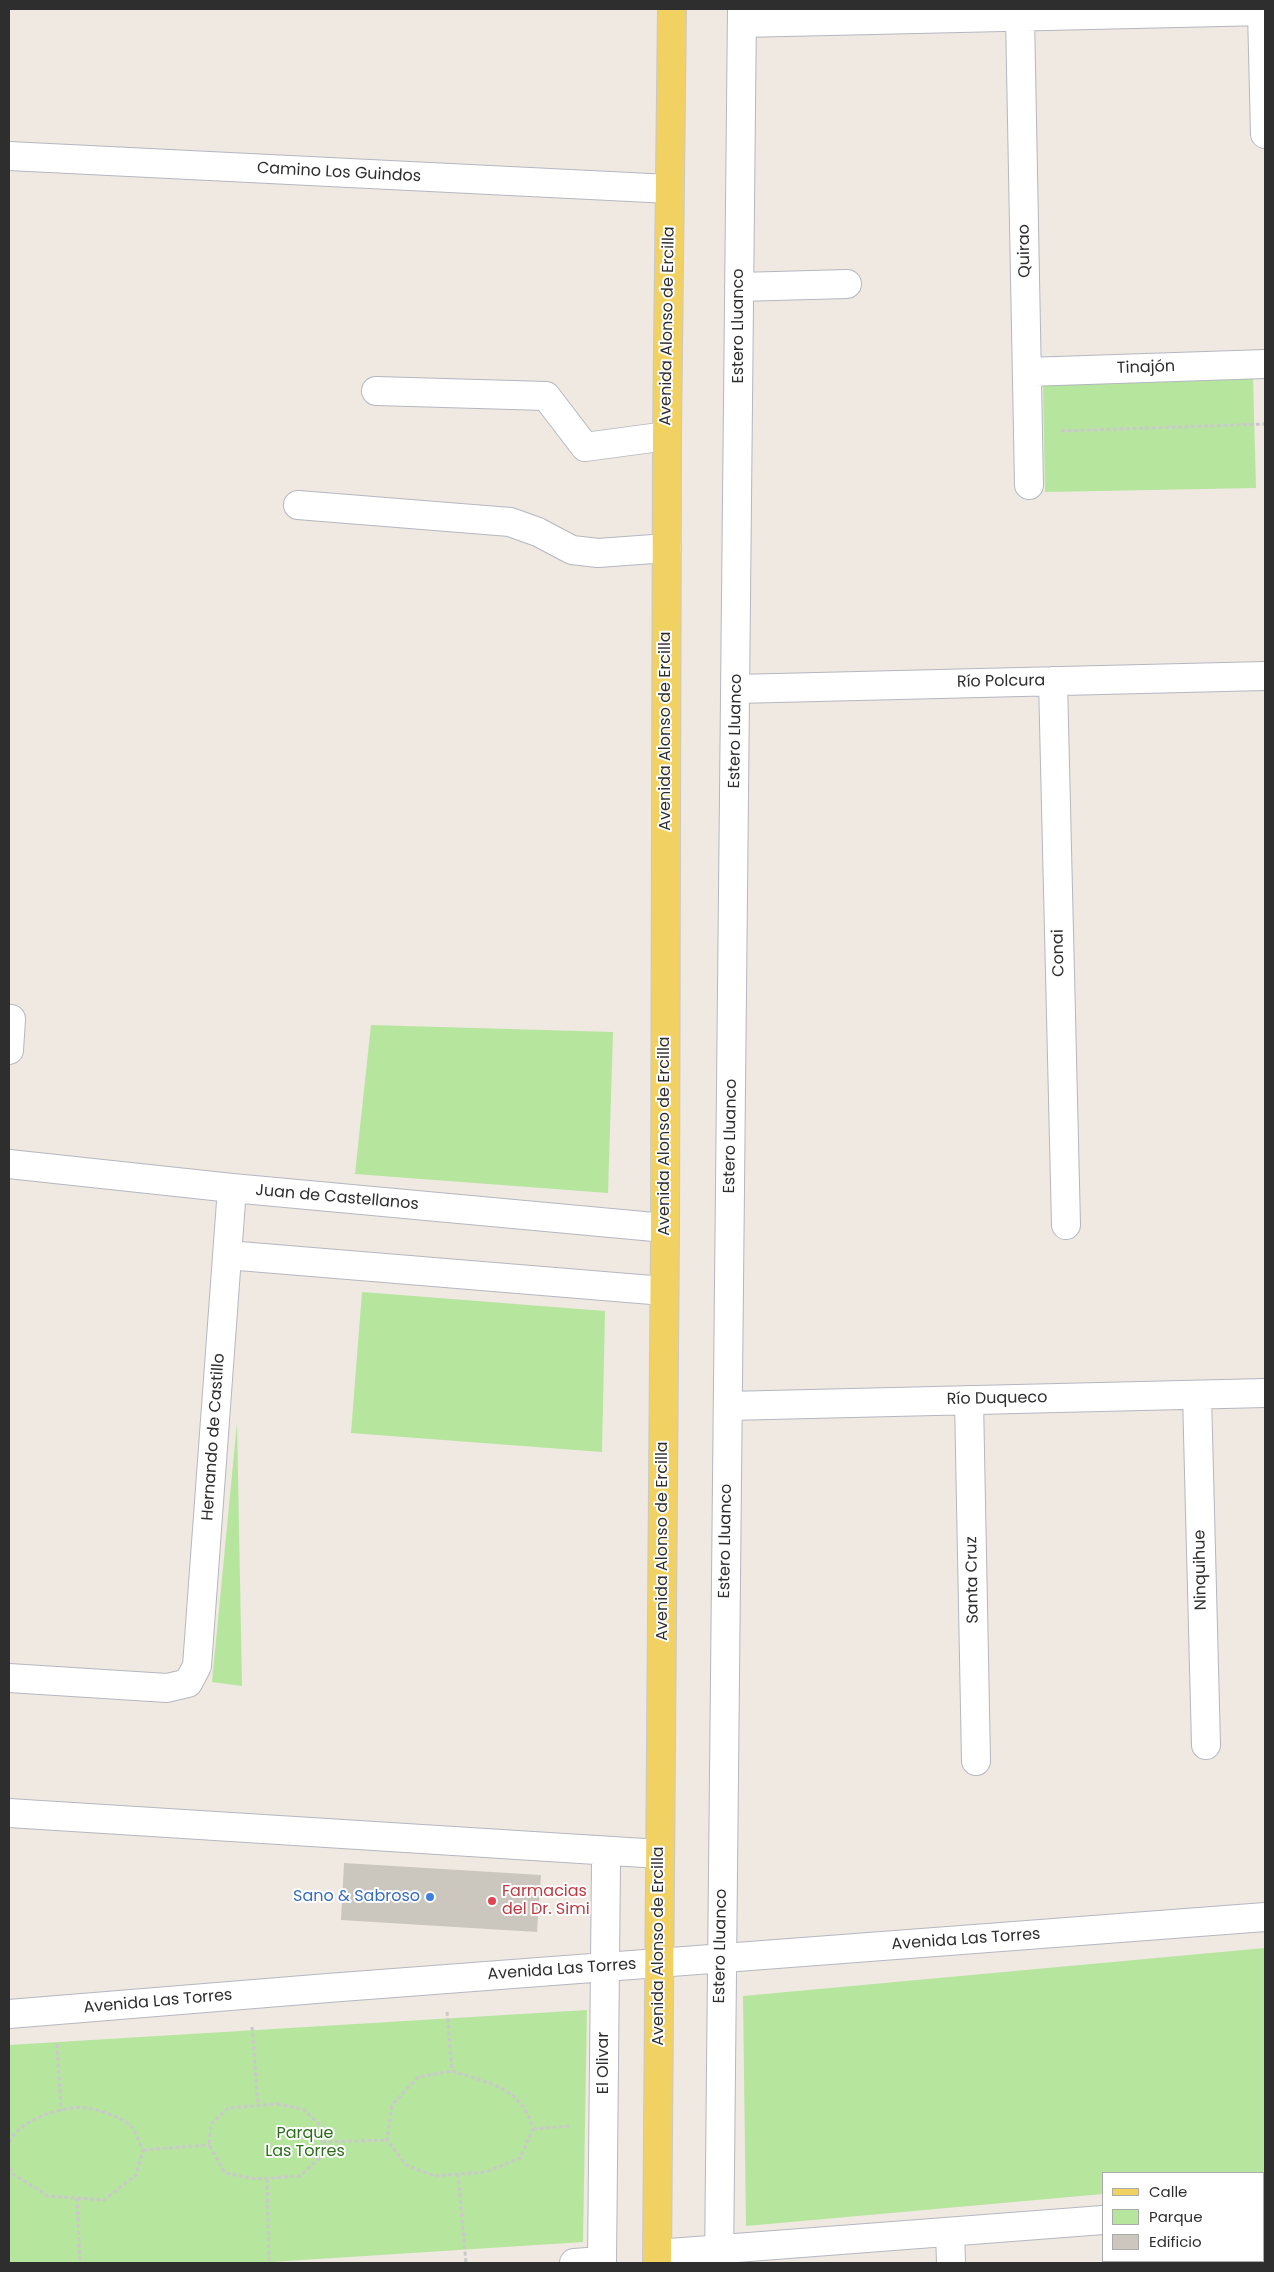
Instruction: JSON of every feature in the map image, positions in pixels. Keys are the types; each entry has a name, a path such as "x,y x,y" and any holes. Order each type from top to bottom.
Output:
{"main road":[{"name":"Avenida Alonso de Ercilla","path":"657,2259 665,1228 667,436 672,9"}],"street":[{"path":"742,16 1020,16 1264,11 1265,134"},
{"name":"Estero Lluanco","path":"719,2256 742,16"},
{"name":"Quirao","path":"1020,16 1029,485"},
{"name":"Camino Los Guindos","path":"9,156 670,189"},
{"path":"739,287 847,284"},
{"name":"Tinajón","path":"1027,372 1265,364"},
{"path":"376,391 546,396 585,447 667,436"},
{"path":"298,505 510,522 538,532 572,550 598,553 667,548"},
{"name":"Río Polcura","path":"736,689 1265,676"},
{"name":"Conai","path":"1053,681 1066,1225"},
{"path":"9,1050 12,1019"},
{"name":"Juan de Castellanos","path":"9,1164 232,1188 665,1228"},
{"name":"Hernando de Castillo","path":"9,1678 167,1688 188,1683 197,1666 232,1188"},
{"path":"227,1255 664,1291"},
{"name":"Río Duqueco","path":"728,1406 1265,1393"},
{"name":"Ninquihue","path":"1197,1395 1206,1745"},
{"name":"Santa Cruz","path":"969,1400 976,1761"},
{"path":"9,1813 660,1854"},
{"name":"El Olivar","path":"602,2262 606,1863"},
{"name":"Avenida Las Torres","path":"9,2014 1265,1917"},
{"path":"657,2259 719,2256 950,2232 1102,2220"},
{"path":"950,2232 951,2263"},
{"path":"574,2263 602,2262"}],"path":[{"path":"1028,432 1265,424"},
{"path":"445,1979 452,2071"},
{"path":"250,1994 258,2105"},
{"path":"55,2010 61,2111"},
{"path":"452,2071 507,2090 529,2112 534,2129 520,2158 486,2172 434,2176 406,2165 387,2140 392,2105 418,2076 452,2071"},
{"path":"277,2104 303,2109 322,2128 322,2142 321,2158 300,2176 266,2179 224,2173 209,2145 211,2124 228,2108 277,2104"},
{"path":"9,2142 13,2134 37,2118 73,2107 103,2111 131,2126 143,2150 136,2175 104,2200 48,2196 13,2174 9,2168"},
{"path":"322,2142 387,2140"},
{"path":"143,2150 209,2145"},
{"path":"458,2174 466,2263"},
{"path":"266,2179 269,2263"},
{"path":"77,2198 80,2263"}],"green space":[{"path":"1253,378 1256,488 1045,492 1043,383"},
{"path":"371,1025 613,1032 608,1193 355,1174"},
{"path":"362,1292 605,1311 602,1452 351,1433"},
{"path":"237,1423 242,1685 242,1686 212,1682"},
{"path":"1265,1948 1265,2180 1264,2172 1102,2172 1102,2194 746,2226 743,1996"},
{"name":"Parque Las Torres","path":"587,2010 583,2242 256,2263 9,2263 9,2045"}],"building":[{"path":"344,1863 541,1875 537,1932 341,1920"}],"place":[{"name":"Sano & Sabroso","path":"430,1897"},
{"name":"Farmacias del Dr. Simi","path":"492,1901"}]}
